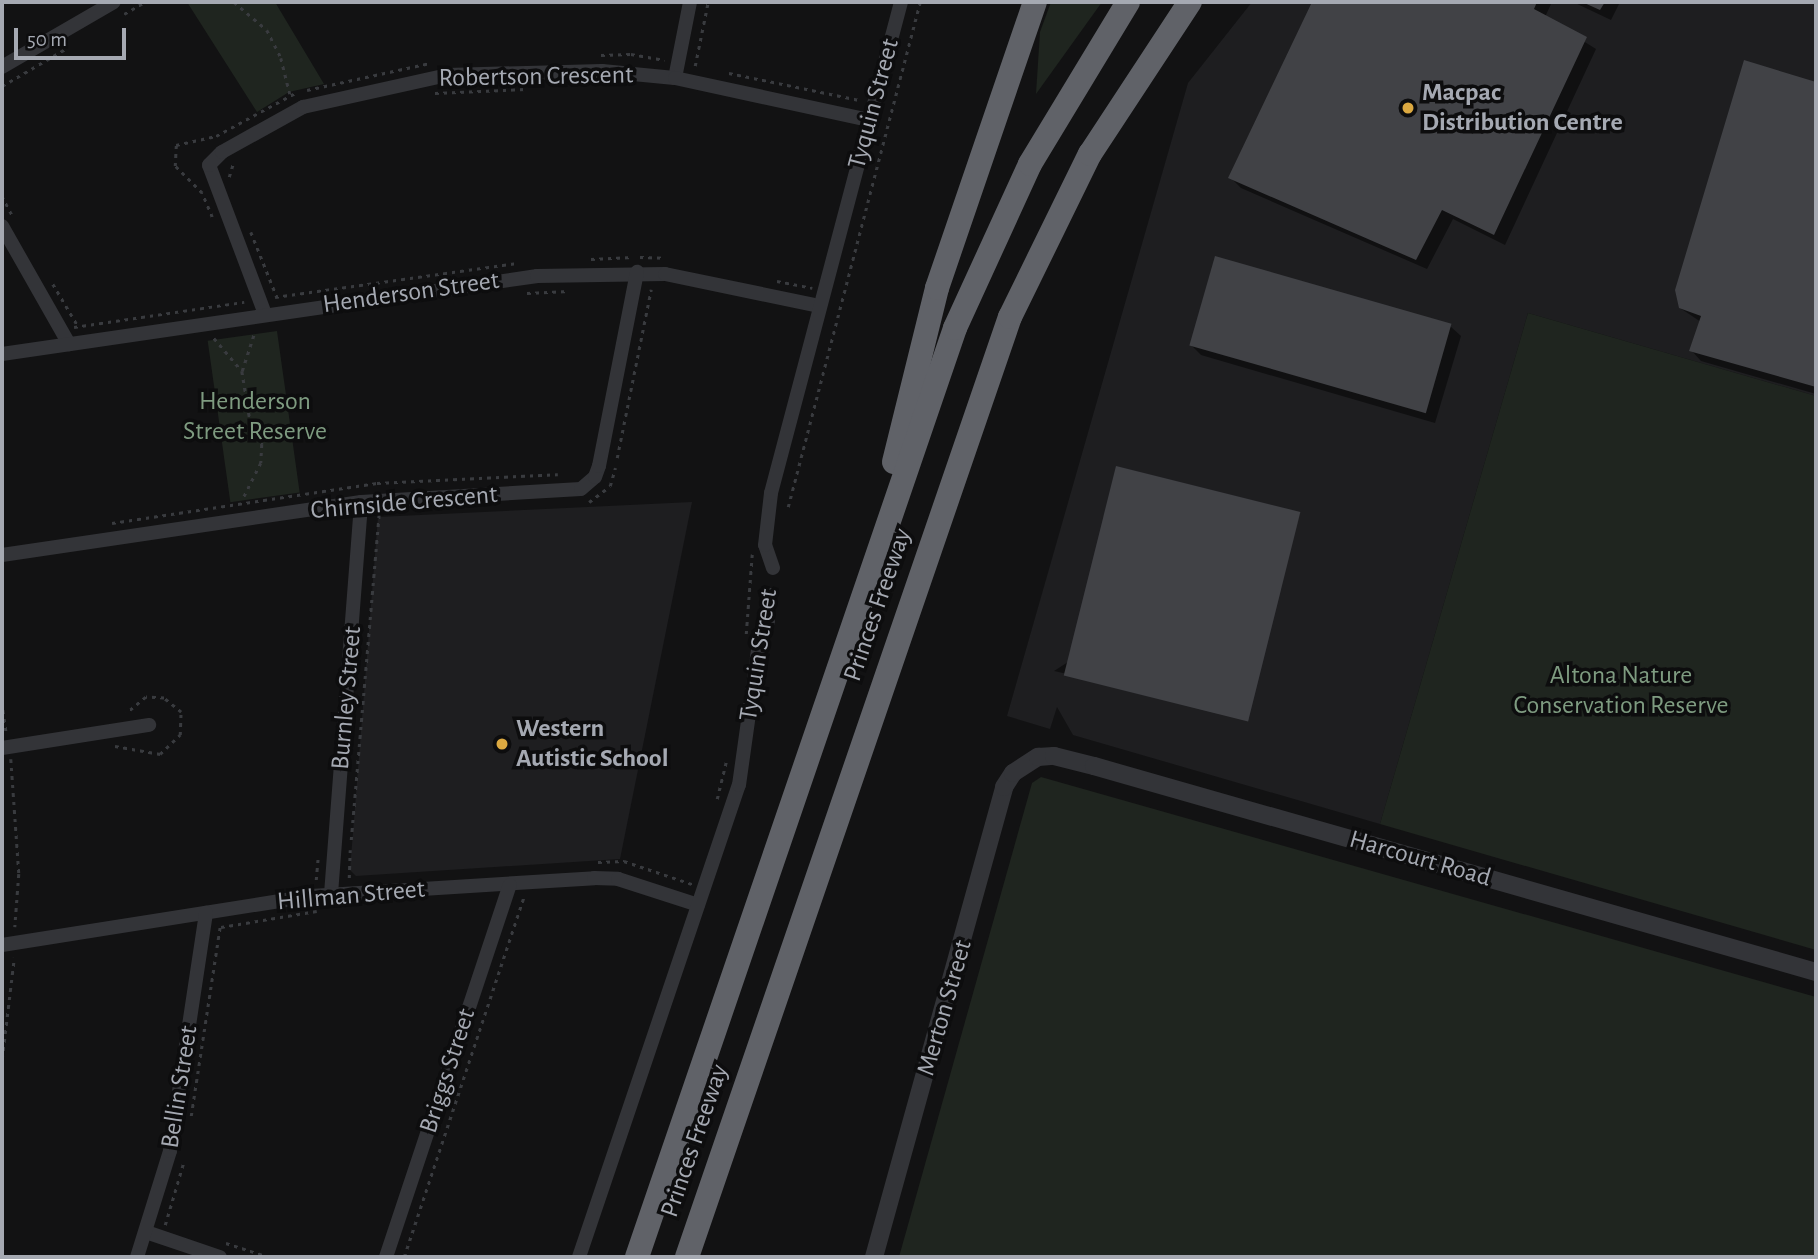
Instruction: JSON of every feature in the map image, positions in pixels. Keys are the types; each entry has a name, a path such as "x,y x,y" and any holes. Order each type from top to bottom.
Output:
{"highway":[{"path":"872,568 908,395 937,288 1035,2"},
{"name":"Princes Freeway","path":"637,1257 946,352 990,244 1051,125 1128,2"},
{"name":"Princes Freeway","path":"687,1257 1010,317 1090,154 1190,2"}],"street":[{"path":"2,66 114,2"},
{"path":"677,71 690,2"},
{"name":"Tyquin Street","path":"773,568 765,545 771,493 813,305 864,118 901,2"},
{"name":"Robertson Crescent","path":"265,314 209,174 213,158 303,107 447,75 677,71 864,118"},
{"path":"2,226 69,344"},
{"name":"Henderson Street","path":"2,354 507,279 637,280 813,305"},
{"name":"Chirnside Crescent","path":"2,555 361,502 570,491 589,485 598,466 637,280"},
{"name":"Burnley Street","path":"331,894 361,502"},
{"name":"Tyquin Street","path":"579,1257 692,903 739,785 759,643 768,622"},
{"path":"5,748 149,725"},
{"name":"Harcourt Road","path":"1023,764 1054,756 1094,766 1816,972"},
{"name":"Merton Street","path":"874,1257 1004,787 1023,764"},
{"name":"Hillman Street","path":"10,949 206,913 331,894 507,892 618,879 692,903"},
{"name":"Briggs Street","path":"386,1257 507,892"},
{"name":"Bellin Street","path":"137,1257 170,1151 206,913"},
{"path":"146,1232 220,1257"}],"path":[{"path":"234,2 267,30 281,58 290,94"},
{"path":"695,66 708,2"},
{"path":"788,508 920,2"},
{"path":"591,56 631,54 677,71 695,66 705,68"},
{"path":"216,229 202,193 175,166 176,145 216,136 290,94 415,64 441,62"},
{"path":"718,71 862,100 864,118"},
{"path":"422,94 530,89"},
{"path":"233,188 229,176 233,164 244,157"},
{"path":"248,224 277,297"},
{"path":"813,305 815,277"},
{"path":"579,504 598,498 614,473 651,287 637,280"},
{"path":"241,289 246,302"},
{"path":"520,294 570,291"},
{"path":"242,334 268,329"},
{"path":"241,503 263,453 250,420 242,371 255,331"},
{"path":"201,340 228,336"},
{"path":"214,338 242,371"},
{"path":"108,523 377,483 566,474"},
{"path":"745,644 753,542"},
{"name":"Tyquin Street","path":"768,622 773,568"},
{"path":"2,702 19,874 10,949 8,1021 2,1059"},
{"path":"715,812 729,747"},
{"path":"692,903 696,873"},
{"path":"404,1257 525,897 507,892"},
{"path":"221,927 322,911"},
{"path":"10,949 27,957"},
{"path":"2,1021 8,1021"}],"shaded area":[{"path":"1252,2 1816,2 1816,396 1528,313 1380,824 1073,735 1057,707 1050,729 1007,716 1188,83"},
{"name":"Western Autistic School","path":"692,502 620,859 356,876 350,870 378,517"}],"green space":[{"path":"187,2 275,2 324,84 289,92 257,112"},
{"path":"1051,2 1102,2 1036,94 1040,32"},
{"name":"Altona Nature Conservation Reserve","path":"1528,313 1816,396 1816,950 1380,824"},
{"name":"Henderson Street Reserve","path":"277,331 300,492 230,502 208,341"},
{"path":"1041,777 1816,997 1816,1257 899,1257 1032,783"}],"building":[{"name":"Macpac Distribution Centre","path":"1312,2 1537,2 1534,9 1587,37 1494,235 1442,210 1416,260 1228,178"},
{"name":"Macpac Distribution Centre","path":"1582,2 1605,2 1600,10"},
{"path":"1744,60 1816,82 1816,387 1689,351 1701,316 1679,308 1675,290"},
{"path":"1215,256 1451,324 1426,413 1189,345"},
{"path":"1116,466 1300,512 1248,722 1064,676"}],"place":[{"name":"Macpac Distribution Centre","path":"1408,108"},
{"name":"Western Autistic School","path":"502,744"}]}
